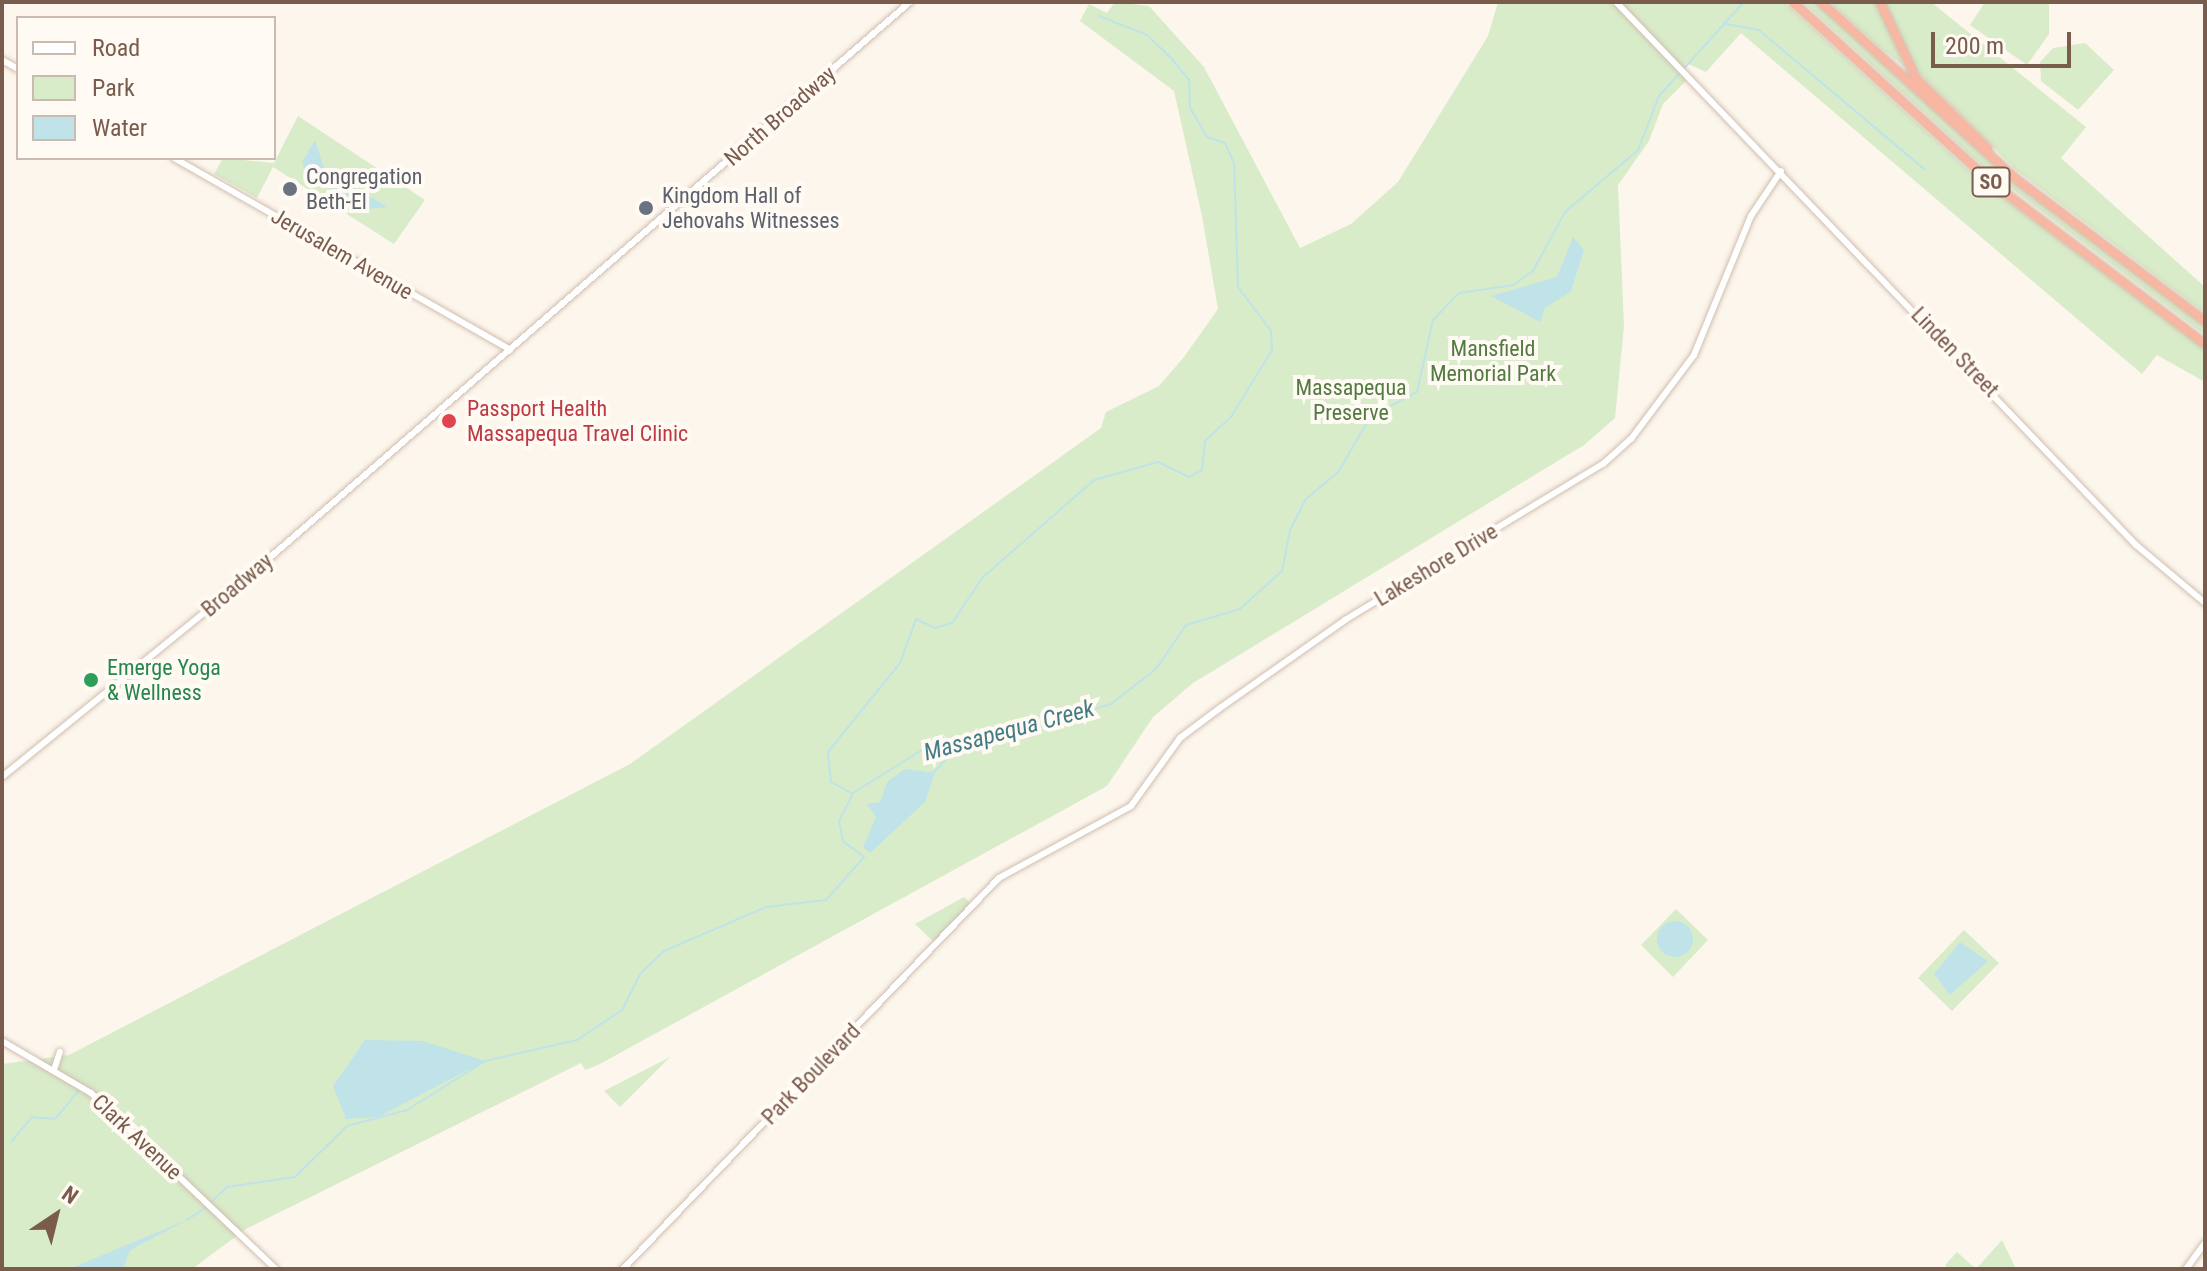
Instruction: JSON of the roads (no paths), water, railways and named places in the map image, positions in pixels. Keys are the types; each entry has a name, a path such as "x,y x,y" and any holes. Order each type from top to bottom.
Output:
{"highway":[{"name":"SO","path":"1793,2 2003,192 2205,344"},
{"name":"SO","path":"1821,2 2016,179 2205,321"},
{"path":"1880,2 1916,78 2016,179"}],"street":[{"name":"North Broadway","path":"468,387 910,2"},
{"name":"Linden Street","path":"1616,2 2136,545 2205,603"},
{"name":"Jerusalem Avenue","path":"178,160 510,350"},
{"name":"Lakeshore Drive","path":"999,878 1131,806 1180,738 1211,715 1345,620 1603,464 1631,439 1694,355 1751,216 1781,171"},
{"name":"Broadway","path":"2,777 468,387"},
{"name":"Park Boulevard","path":"623,1269 999,878"},
{"name":"Clark Avenue","path":"2,1041 54,1070 105,1105 276,1269"},
{"path":"54,1070 60,1052"},
{"path":"2186,1269 2205,1243"}],"water":[{"path":"315,140 324,168 387,207 366,209 305,172 302,162"},
{"path":"1573,237 1584,250 1571,291 1545,308 1540,322 1491,296 1557,277"},
{"path":"905,769 935,773 925,802 870,853 863,847 876,817 867,804 880,802 887,782"},
{"path":"1675,921 1688,926 1693,939 1688,952 1675,957 1662,952 1657,939 1662,926"},
{"path":"1960,942 1988,961 1950,995 1934,974"},
{"path":"365,1040 423,1041 485,1061 378,1117 346,1119 333,1086"},
{"path":"189,1219 130,1250 123,1269 69,1269"}],"waterway":[{"name":"Massapequa Creek","path":"211,1202 227,1187 295,1177 347,1126 407,1110 485,1061 577,1040 622,1010 640,974 664,951 766,907 826,900 864,857 843,841 839,821 853,793 927,747 1032,729 1111,704 1156,669 1186,625 1240,609 1282,571 1290,530 1306,499 1339,471 1370,417 1417,392 1433,320 1459,293 1513,285 1533,271 1565,212 1638,150 1659,96 1744,2"},
{"path":"851,793 831,782 828,752 900,663 916,619 935,628 952,623 983,577 1094,480 1158,462 1189,477 1202,470 1205,441 1231,417 1272,350 1271,331 1238,287 1234,163 1225,143 1207,137 1190,107 1189,80 1173,60 1147,35 1099,16"},
{"path":"1726,24 1759,30 1924,169"},
{"path":"933,773 964,740"},
{"path":"11,1142 32,1117 55,1119 79,1090"},
{"name":"Massapequa Creek","path":"187,1220 207,1207"}],"place":[{"name":"Congregation Beth-El","path":"290,189"},
{"name":"Kingdom Hall of Jehovahs Witnesses","path":"646,208"},
{"name":"Passport Health Massapequa Travel Clinic","path":"449,421"},
{"name":"Emerge Yoga & Wellness","path":"91,680"}],"park label":[{"name":"Mansfield Memorial Park","path":"1493,360"},
{"name":"Massapequa Preserve","path":"1351,400"}]}
